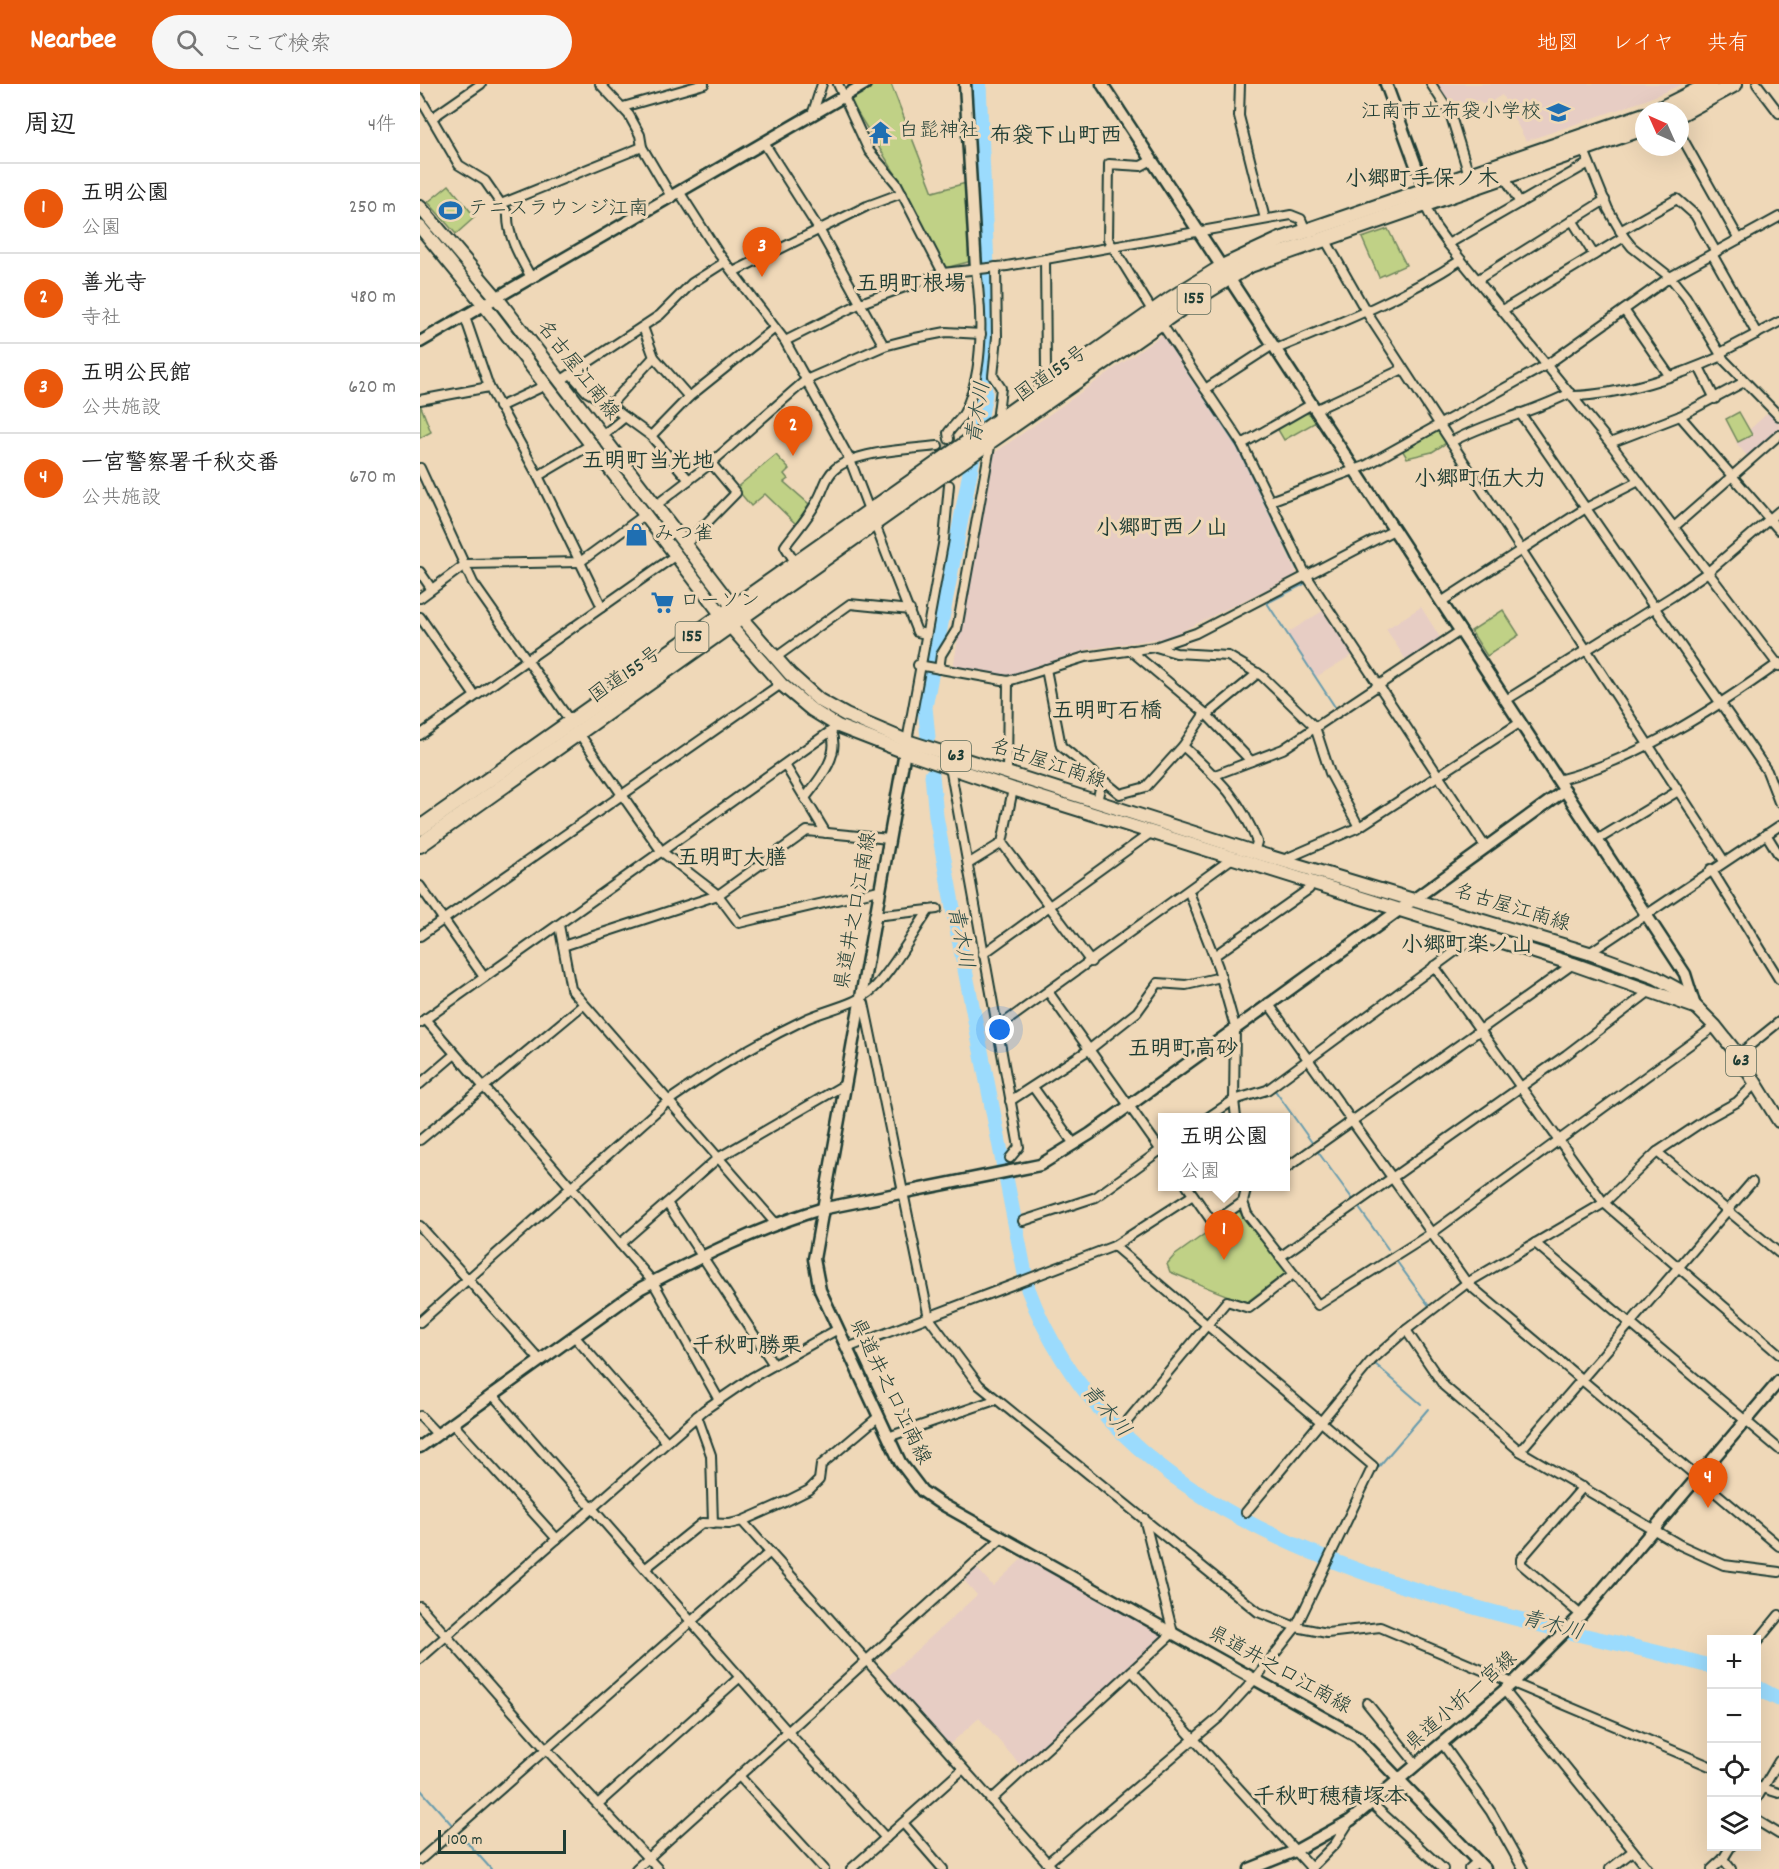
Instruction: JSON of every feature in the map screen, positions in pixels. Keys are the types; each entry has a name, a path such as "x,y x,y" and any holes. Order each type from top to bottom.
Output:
{"highway":[{"path":"1673,102 1708,84"},
{"path":"1689,109 1735,84"},
{"name":"国道155号","path":"1226,272 1325,239 1469,175 1635,118"},
{"name":"国道155号","path":"420,828 574,727 732,617 788,582 964,446 1052,383 1226,272 1306,231 1425,196 1586,156 1635,132"},
{"name":"国道155号","path":"732,617 795,562 962,461 1157,317"},
{"name":"国道155号","path":"420,844 574,727"}],"main road":[{"name":"名古屋江南線","path":"420,207 566,378 602,436 685,545 732,617 781,684 835,729 1007,773 1254,852 1588,953 1655,977 1679,990 1715,1026 1738,1055 1779,1120"},
{"name":"名古屋江南線","path":"420,227 485,306 676,555 732,617 819,700 906,746 950,766 1013,789 1234,857 1476,936 1573,964 1696,1007"}],"street":[{"path":"432,118 481,84"},
{"path":"600,84 623,107 640,135 642,147 785,341 850,460 917,632 926,634"},
{"path":"623,107 705,84"},
{"path":"813,112 822,84"},
{"path":"838,84 869,151 902,193 944,273"},
{"path":"420,342 676,196 813,112 865,84"},
{"path":"948,439 948,433 965,413 975,377 983,323 965,84"},
{"path":"1102,84 1685,974 1696,1007"},
{"path":"1240,84 1239,116 1264,219"},
{"path":"1386,84 1435,226 1548,364 1779,664 1720,702 1647,744 1577,775 1558,780"},
{"path":"1431,84 1450,113 1469,175"},
{"path":"1757,84 1779,113"},
{"path":"420,98 459,165 485,182 508,214 508,224 515,246 532,279"},
{"path":"764,144 820,231 884,346"},
{"path":"501,204 642,147"},
{"path":"1689,150 1740,239"},
{"path":"1448,244 1520,203 1586,156 1622,234 1632,247 1670,277 1686,297 1721,355 1744,382 1779,416"},
{"path":"1152,160 1141,166 1109,164 1108,239 1111,247 1242,444 1306,575 1486,848"},
{"path":"1504,176 1520,203"},
{"path":"733,272 867,206 902,193"},
{"path":"1503,310 1594,255 1677,199 1695,215 1756,334"},
{"path":"1477,280 1605,200"},
{"path":"785,341 861,303 944,273 1045,259 1183,233 1200,233 1264,219 1297,216 1301,219 1306,231"},
{"path":"1572,220 1594,255"},
{"path":"1270,501 1355,471 1548,364 1670,277 1777,220"},
{"path":"1325,239 1367,313 1724,861"},
{"path":"1045,259 1046,370 1052,383"},
{"path":"1205,389 1275,347 1367,313 1428,282 1461,260"},
{"path":"689,480 651,436 610,405 566,378 660,315 692,283 725,262"},
{"path":"994,424 1001,388 993,376 997,337 995,267"},
{"path":"1624,310 1669,375"},
{"path":"465,317 489,387 538,476 602,607"},
{"path":"1451,442 1477,428 1571,395 1598,396 1699,367 1779,322"},
{"path":"643,327 654,357 689,397"},
{"path":"651,436 689,397 775,328"},
{"path":"656,506 711,463 806,380 884,346 946,332 981,334"},
{"path":"610,405 654,357"},
{"path":"1699,367 1714,399"},
{"path":"1242,444 1313,407 1404,369"},
{"path":"1610,443 1680,416 1744,382"},
{"path":"499,406 546,385"},
{"path":"420,400 489,387"},
{"path":"1520,413 1767,771 1779,801"},
{"path":"1680,416 1779,530"},
{"path":"602,436 625,417"},
{"path":"1674,527 1779,435"},
{"path":"937,669 941,655 957,629 990,441"},
{"path":"538,476 592,444"},
{"path":"795,562 785,546 817,501 828,476 837,467 850,460 906,449 938,446"},
{"path":"685,545 736,494 711,463"},
{"path":"420,468 466,564 473,584 662,852 718,895 739,923 879,890"},
{"path":"1441,602 1586,508 1639,481"},
{"path":"906,746 944,538 949,485"},
{"path":"1506,700 1708,572 1779,511"},
{"path":"420,598 466,564 580,562 646,514"},
{"path":"921,666 1008,681 1085,657 1155,647 1196,633 1394,530"},
{"path":"420,735 676,555"},
{"path":"420,572 431,588"},
{"path":"775,658 850,604 910,610"},
{"path":"420,617 475,696"},
{"path":"1215,775 1282,749 1378,683 1460,631"},
{"path":"1155,647 1176,653 1228,656 1258,673 1315,726 1330,773 1359,827"},
{"path":"1130,650 1206,714 1251,762"},
{"path":"1046,669 1061,746 1120,794 1146,787 1206,714 1258,673"},
{"path":"1007,773 1008,681"},
{"path":"420,936 781,684"},
{"path":"1283,860 1359,827 1521,722"},
{"path":"719,1400 653,1282 455,1054 422,1021 835,729"},
{"path":"805,798 829,762 835,742 835,729"},
{"name":"県道井之口江南線","path":"906,746 814,1259 816,1277 838,1329 900,1462 922,1491 1358,1737 1401,1778 1482,1865"},
{"path":"1182,746 1215,775 1235,798 1257,842 1254,852"},
{"path":"785,765 826,832"},
{"path":"950,766 1019,1147 1010,1158"},
{"path":"1097,802 1102,779"},
{"path":"968,864 1002,843 1013,789"},
{"path":"420,1447 653,1282 703,1258 777,1225 822,1209 1040,1165 1129,1105 1565,790"},
{"path":"1597,840 1678,791"},
{"path":"1588,953 1711,869 1779,826"},
{"path":"562,946 718,895 807,831 889,839"},
{"path":"983,954 1050,908 1152,832"},
{"path":"1766,834 1779,855"},
{"path":"1002,843 1091,962"},
{"path":"997,1029 1189,892 1234,857"},
{"path":"1711,869 1779,979"},
{"path":"1214,956 1309,889 1310,882"},
{"path":"420,886 484,977"},
{"path":"1189,892 1214,956 1235,1027 1235,1113"},
{"path":"420,1322 668,1101 713,1070 771,1037 859,998 874,988 933,910 874,916"},
{"path":"559,925 571,989 777,1225"},
{"path":"1214,1113 1234,1100 1267,1090 1476,936"},
{"path":"1290,1165 1573,964"},
{"path":"1434,966 1604,1203 1779,1354"},
{"path":"1010,1101 1090,1049 1137,1012 1158,984 1186,985 1221,977"},
{"path":"1280,1257 1520,1088 1650,991"},
{"path":"1049,993 1158,1145"},
{"path":"859,998 864,1003 929,1318 979,1385 995,1400 1144,1518 1257,1612 1296,1627 1327,1633 1380,1627 1707,1765"},
{"path":"1268,1004 1467,1283 1779,1546"},
{"path":"420,1140 583,1005"},
{"path":"1738,1055 1779,1022"},
{"path":"1246,1191 1243,1202 1247,1214 1318,1305 1432,1233 1715,1026"},
{"path":"420,1084 455,1054"},
{"path":"620,1244 718,1158 844,1084"},
{"path":"1246,1512 1372,1360 1406,1330 1467,1283 1604,1203 1657,1152 1737,1102 1755,1084"},
{"path":"1033,1087 1074,1143"},
{"path":"1657,1152 1779,1253"},
{"path":"1023,1221 1096,1197 1158,1153"},
{"path":"1520,1451 1752,1182"},
{"path":"1190,1191 1214,1223 1243,1202"},
{"path":"847,1348 1114,1246 1193,1195"},
{"path":"667,1203 774,1365"},
{"path":"422,1231 540,1360"},
{"path":"1535,1243 1779,1449"},
{"path":"742,1521 1051,1867 1221,1716 1255,1679 1296,1627 1373,1466 1114,1246"},
{"path":"1124,1425 1227,1301 1250,1308 1293,1274"},
{"path":"420,1659 697,1416 774,1365 838,1329"},
{"path":"1406,1330 1444,1386 1520,1451 1655,1528 1680,1545 1724,1565 1779,1572"},
{"path":"574,1336 666,1441"},
{"name":"県道小折一宮線","path":"1250,1869 1295,1851 1351,1820 1514,1682 1578,1618 1779,1381"},
{"path":"492,1394 788,1732 886,1838"},
{"path":"888,1437 995,1400"},
{"path":"420,1416 437,1434"},
{"path":"697,1416 711,1455 713,1524"},
{"path":"646,1568 702,1523 742,1521 809,1490 819,1480 821,1465 878,1417"},
{"path":"452,1423 557,1539"},
{"path":"1578,1618 1521,1564 1521,1559 1583,1487"},
{"path":"991,1800 1173,1633 1144,1518"},
{"path":"636,1869 869,1661 1002,1538"},
{"path":"420,1860 770,1552"},
{"path":"420,1606 546,1749 658,1869"},
{"path":"1761,1637 1779,1615"},
{"path":"1132,1671 1195,1738 1311,1869 1335,1844 1351,1820"},
{"path":"598,1804 740,1677"},
{"path":"1504,1690 1648,1869"},
{"path":"1367,1703 1418,1765"},
{"path":"1442,1743 1491,1812 1523,1869"},
{"path":"1761,1786 1779,1761"},
{"path":"851,1869 963,1769"},
{"path":"740,1777 824,1869"},
{"path":"1761,1787 1779,1793"},
{"path":"1371,1803 1443,1869"},
{"path":"903,1823 943,1869"},
{"path":"1761,1823 1779,1834"},
{"path":"1610,1869 1633,1851"},
{"path":"1712,1869 1724,1859 1728,1851"},
{"path":"1724,1859 1731,1869"},
{"path":"1469,1869 1482,1865"}],"shaded area":[{"name":"江南市立布袋小学校","path":"1434,84 1683,84 1643,101 1526,141 1502,95 1484,106 1478,100 1453,116"},
{"path":"1162,335 1238,449 1297,574 1170,637 1089,649 1007,676 953,668 990,456"},
{"path":"1770,411 1779,421 1779,432 1749,458 1736,443 1751,435 1749,430"},
{"path":"1421,607 1441,639 1406,660 1386,629"},
{"path":"1326,609 1354,654 1316,677 1287,633"},
{"path":"1025,1556 1166,1634 1165,1638 1022,1767 979,1718 949,1745 887,1677 977,1595 962,1578 975,1566 993,1586"}],"green space":[{"path":"872,84 891,84 933,192 966,183 972,261 945,268 903,186 847,96"},
{"path":"449,185 475,217 456,234 428,202"},
{"path":"1388,229 1406,265 1379,277 1362,238"},
{"path":"420,404 431,432 420,438"},
{"path":"1739,412 1752,435 1738,442 1726,419"},
{"path":"1303,413 1311,414 1316,422 1284,440 1277,428"},
{"path":"1437,428 1448,442 1432,452 1407,458 1401,448"},
{"path":"776,455 789,469 784,474 788,479 784,482 809,504 796,524 765,494 751,506 736,488"},
{"path":"1503,610 1519,635 1487,656 1471,631"},
{"path":"1238,1210 1287,1272 1247,1302 1170,1272 1167,1264 1174,1256"}],"waterway":[{"name":"青木川","path":"928,737 925,707 985,394 984,377 990,335 979,84"},
{"path":"1164,336 1238,448 1297,569"},
{"path":"1304,584 1267,603 1335,707"},
{"name":"青木川","path":"932,775 936,816 955,919 1028,1289 1065,1363 1115,1426 1175,1477 1243,1520 1316,1554 1393,1583 1472,1606 1707,1666"},
{"path":"1276,1088 1274,1089 1313,1144"},
{"path":"1318,1152 1354,1201"},
{"path":"1359,1208 1388,1249"},
{"path":"1372,1354 1429,1306 1395,1259"},
{"path":"1374,1363 1421,1404"},
{"path":"1359,1503 1375,1471 1428,1409"},
{"name":"青木川","path":"1760,1689 1779,1699"},
{"path":"420,1789 453,1826"},
{"path":"458,1832 491,1869"}],"tunnel":[{"path":"938,446 949,446"}],"place":[{"name":"江南市立布袋小学校","path":"1559,113"},
{"name":"白髭神社","path":"881,132"},
{"name":"テニスラウンジ江南","path":"450,210"},
{"name":"五明公民館","path":"762,277"},
{"name":"善光寺","path":"793,456"},
{"name":"みつ雀","path":"636,535"},
{"name":"ローソン","path":"662,602"},
{"name":"五明公園","path":"1224,1260"},
{"name":"一宮警察署千秋交番","path":"1708,1508"}],"district":[{"name":"布袋下山町西","path":"1056,137"},
{"name":"小郷町手保ノ木","path":"1422,180"},
{"name":"五明町根場","path":"911,285"},
{"name":"五明町当光地","path":"648,462"},
{"name":"小郷町伍大力","path":"1480,480"},
{"name":"小郷町西ノ山","path":"1162,529"},
{"name":"五明町石橋","path":"1107,712"},
{"name":"五明町大膳","path":"732,859"},
{"name":"小郷町楽ノ山","path":"1467,946"},
{"name":"五明町高砂","path":"1183,1050"},
{"name":"千秋町勝栗","path":"747,1347"},
{"name":"千秋町穂積塚本","path":"1330,1798"}]}
